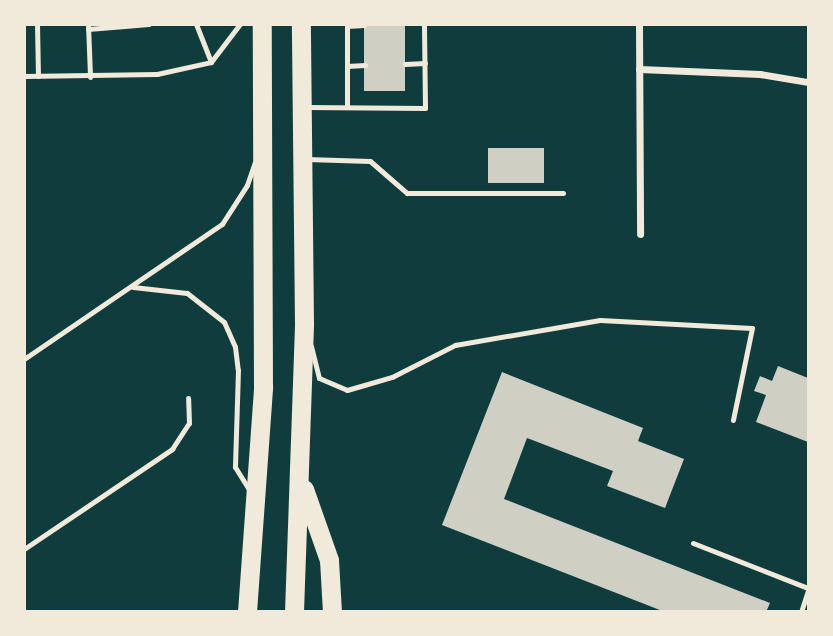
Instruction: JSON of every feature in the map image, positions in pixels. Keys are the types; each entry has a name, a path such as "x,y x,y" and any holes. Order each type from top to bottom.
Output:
{"highway":[{"path":"247,611 257,504 266,129 262,24"},
{"path":"293,611 304,323 301,24"},
{"path":"300,478 329,560 332,611"}],"street":[{"path":"639,24 640,234"},
{"path":"639,69 760,74 808,82"}],"lane":[{"path":"37,24 38,76"},
{"path":"90,76 88,27 149,24"},
{"path":"24,76 157,74 211,62 240,24"},
{"path":"302,107 425,108 424,24"},
{"path":"195,25 211,62"},
{"path":"347,107 347,25 364,25"},
{"path":"405,64 425,62"},
{"path":"347,66 365,65"},
{"path":"24,359 222,224 247,185 266,129"},
{"path":"303,159 370,161 407,193 563,193"},
{"path":"133,286 187,293 224,322 235,347 238,370 235,467 257,504"},
{"path":"304,323 319,378 347,390 392,377 455,345 600,320 752,328 733,420"},
{"path":"24,550 172,449 189,423 188,398"},
{"path":"694,543 808,589 801,611"}],"building":[{"path":"364,24 405,24 405,91 364,91"},
{"path":"488,148 544,148 544,183 488,183"},
{"path":"778,366 808,378 808,442 756,422 766,395 754,391 760,376 772,381"},
{"path":"502,372 643,428 638,441 684,459 665,508 607,486 613,471 527,438 504,499 770,603 766,612 665,612 442,525"}]}
